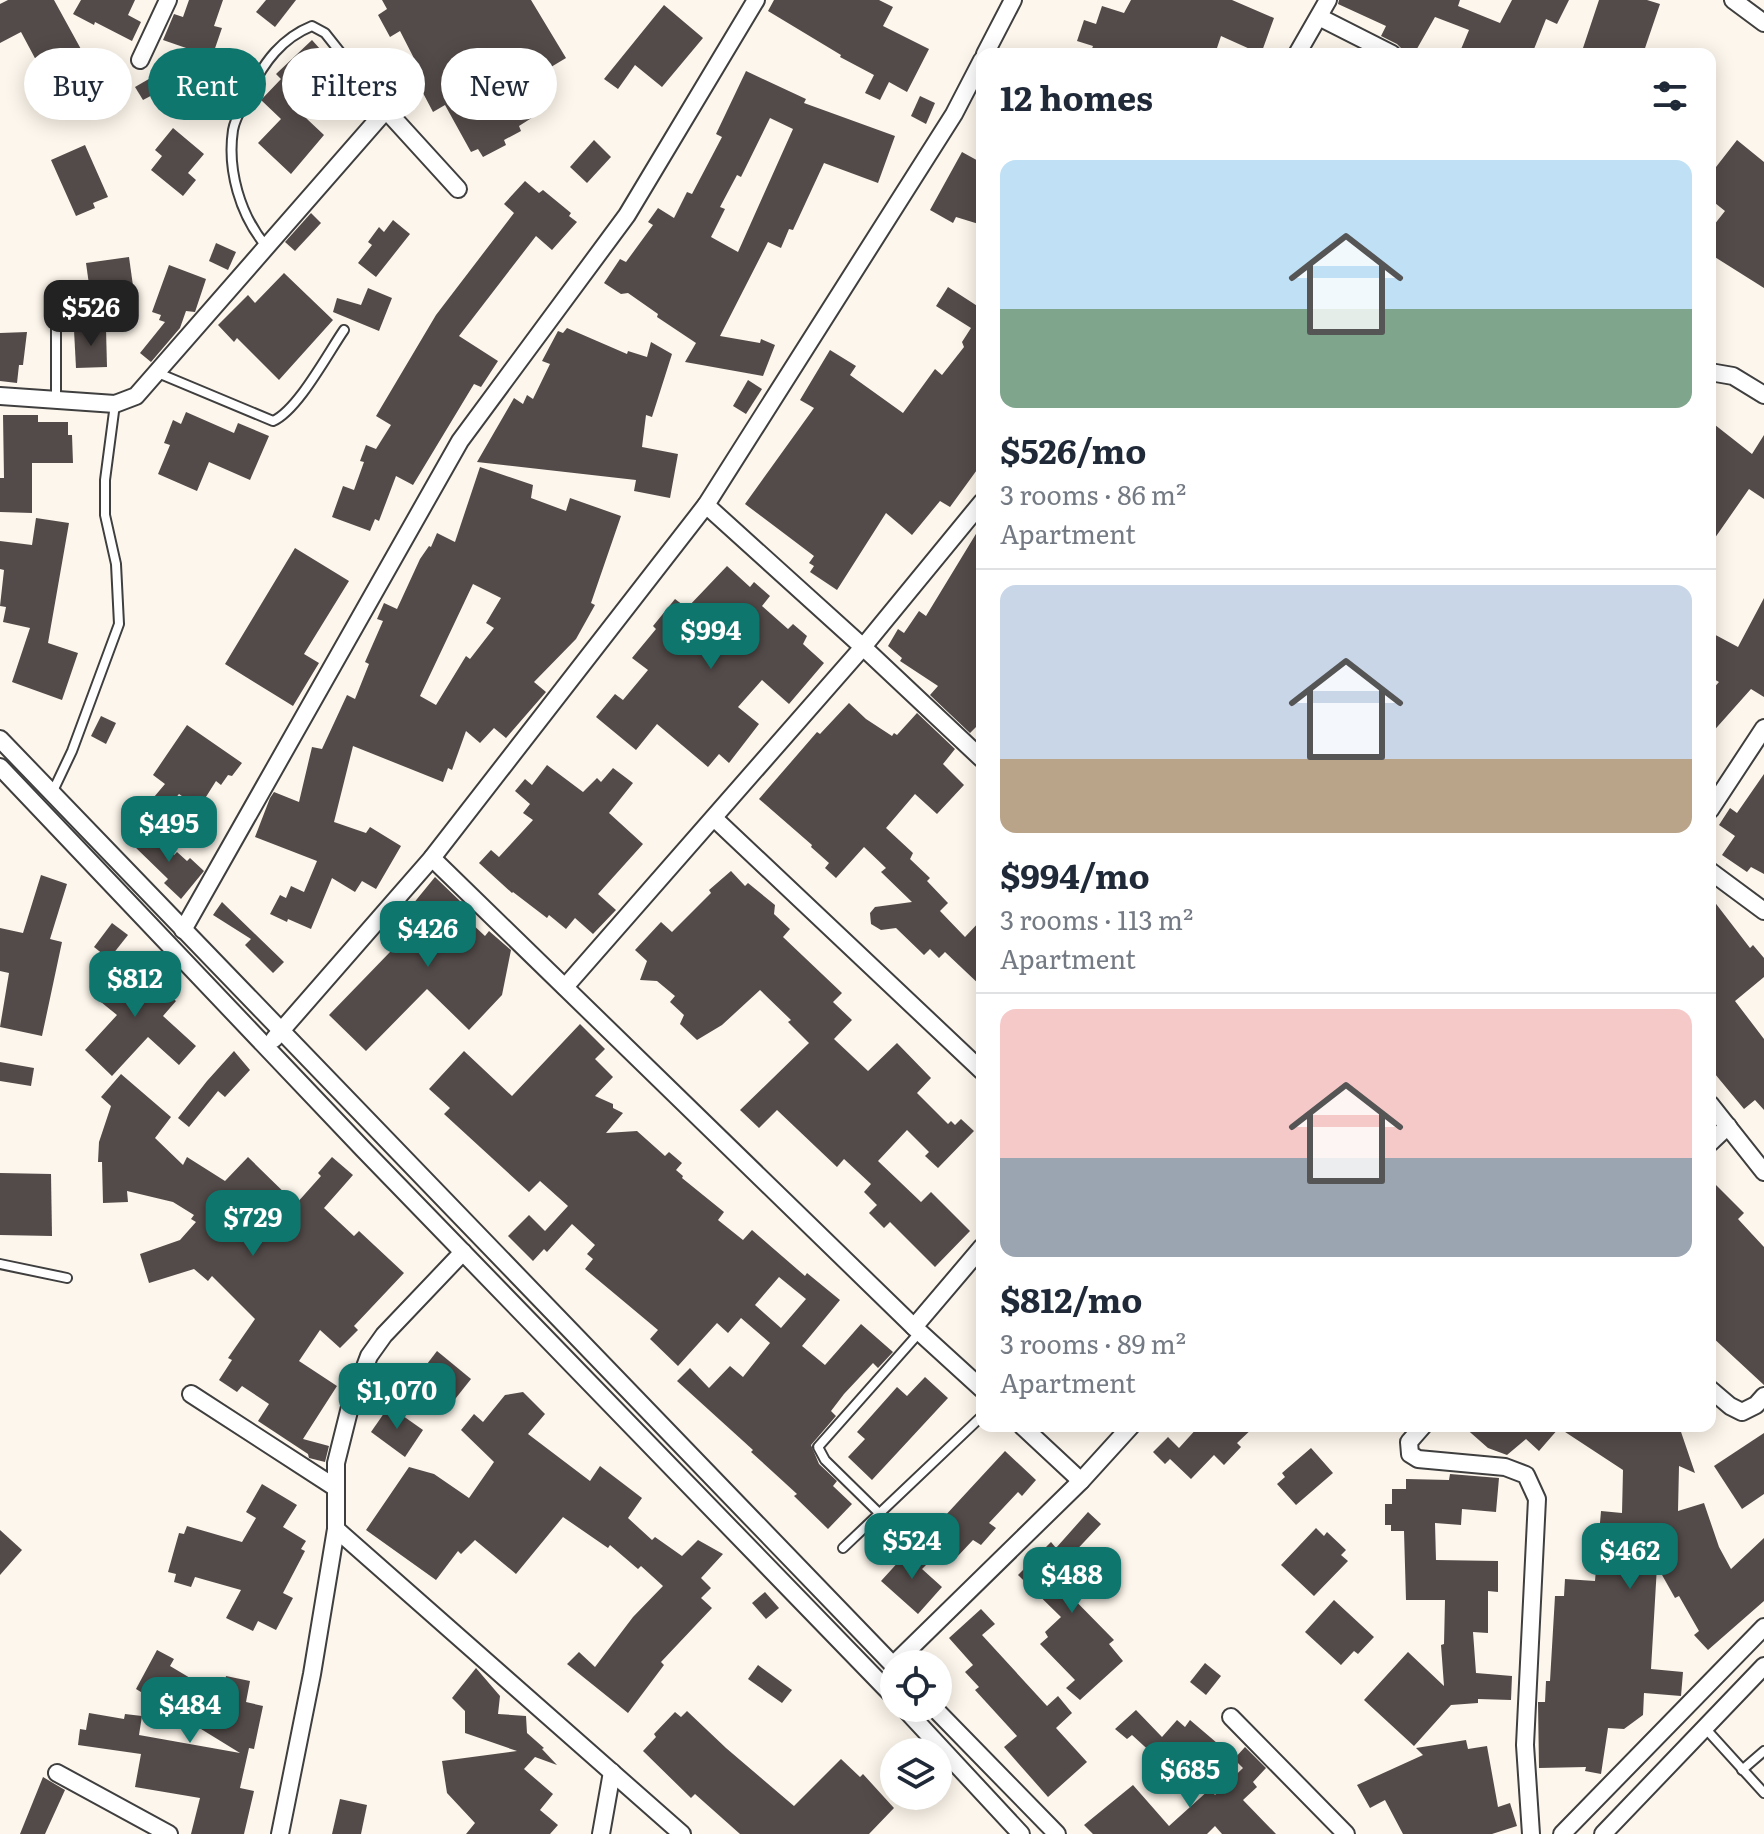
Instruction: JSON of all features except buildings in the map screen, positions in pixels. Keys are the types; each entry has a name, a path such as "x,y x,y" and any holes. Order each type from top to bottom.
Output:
{"street":[{"path":"140,60 168,0"},
{"path":"183,930 460,441 627,215 756,0"},
{"path":"988,48 1013,0"},
{"path":"1301,48 1328,0"},
{"path":"1733,0 1764,23"},
{"path":"1319,17 1380,48"},
{"path":"266,1047 432,858 706,505 954,114 976,72"},
{"path":"0,396 115,404 136,396 377,120"},
{"path":"395,120 458,189"},
{"path":"1716,373 1733,376 1764,395"},
{"path":"706,505 976,753"},
{"path":"565,987 863,647 976,509"},
{"path":"1716,801 1764,728"},
{"path":"0,739 880,1651"},
{"path":"0,767 463,1252 880,1682"},
{"path":"714,818 976,1065"},
{"path":"432,858 917,1330 976,1384"},
{"path":"1716,875 1764,911"},
{"path":"1716,1111 1764,1172"},
{"path":"1716,1137 1728,1126"},
{"path":"280,1834 312,1674 336,1529 336,1463 350,1407 369,1356 384,1335 463,1252"},
{"path":"917,1330 976,1255"},
{"path":"191,1394 336,1488"},
{"path":"1716,1394 1742,1412 1756,1405 1764,1396"},
{"path":"1028,1432 1081,1481"},
{"path":"909,1650 1081,1481 1126,1432"},
{"path":"1418,1432 1409,1442 1410,1454 1418,1459 1505,1467 1526,1475 1537,1499 1525,1745 1531,1834"},
{"path":"336,1529 682,1834"},
{"path":"1562,1834 1764,1627"},
{"path":"1603,1834 1764,1666"},
{"path":"1231,1717 1346,1834"},
{"path":"917,1722 1021,1834"},
{"path":"948,1722 1057,1834"},
{"path":"601,1834 612,1772"},
{"path":"57,1773 169,1834"}],"lane":[{"path":"267,247 248,219 231,171 233,127 263,64 295,32 312,26 325,33 337,48"},
{"path":"56,295 56,400"},
{"path":"157,372 273,421 294,405 344,330"},
{"path":"53,791 72,751 119,624 116,564 105,515 105,480 115,404"},
{"path":"0,1264 67,1278"},
{"path":"880,1514 825,1460 818,1447 917,1330"},
{"path":"843,1548 976,1422"},
{"path":"1705,1728 1764,1793"},
{"path":"1742,1770 1764,1751"}]}
